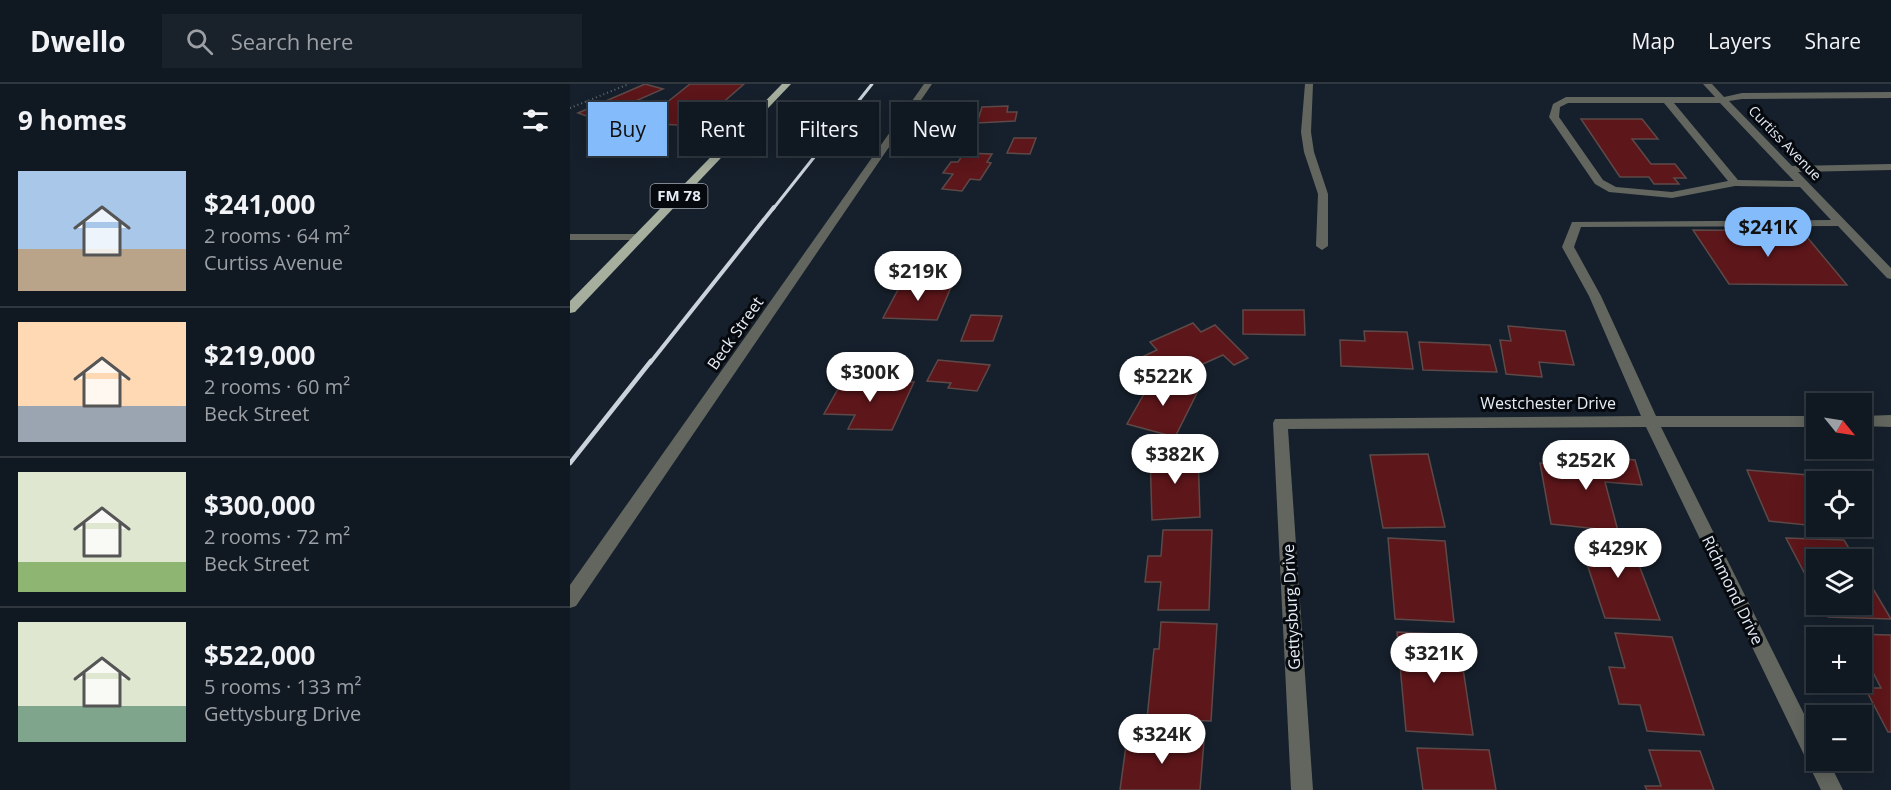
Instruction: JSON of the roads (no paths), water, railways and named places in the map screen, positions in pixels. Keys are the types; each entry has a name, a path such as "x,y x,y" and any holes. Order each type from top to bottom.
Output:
{"main road":[{"name":"FM 78","path":"570,309 788,84"}],"street":[{"name":"Beck Street","path":"570,600 928,84"},
{"path":"1309,84 1306,132 1323,194 1322,246"},
{"name":"Curtiss Avenue","path":"1707,84 1891,275"},
{"path":"1761,84 1769,95"},
{"path":"1869,84 1887,95"},
{"path":"1803,183 1735,183 1672,195 1613,190 1599,182 1554,117 1556,106 1566,99 1722,100 1742,96 1769,95 1887,95"},
{"path":"1667,100 1735,183"},
{"path":"1788,169 1891,167"},
{"name":"Richmond Drive","path":"1806,738 1650,420 1595,296 1568,247 1576,224 1841,223"},
{"path":"570,237 639,237"},
{"name":"Westchester Drive","path":"1280,423 1806,421"},
{"path":"1872,421 1891,421"},
{"name":"Gettysburg Drive","path":"1280,423 1302,790"},
{"name":"Richmond Drive","path":"1822,771 1832,790"}],"railway":[{"path":"773,209 872,84"},
{"path":"650,363 774,207"},
{"path":"570,463 651,361"}]}
